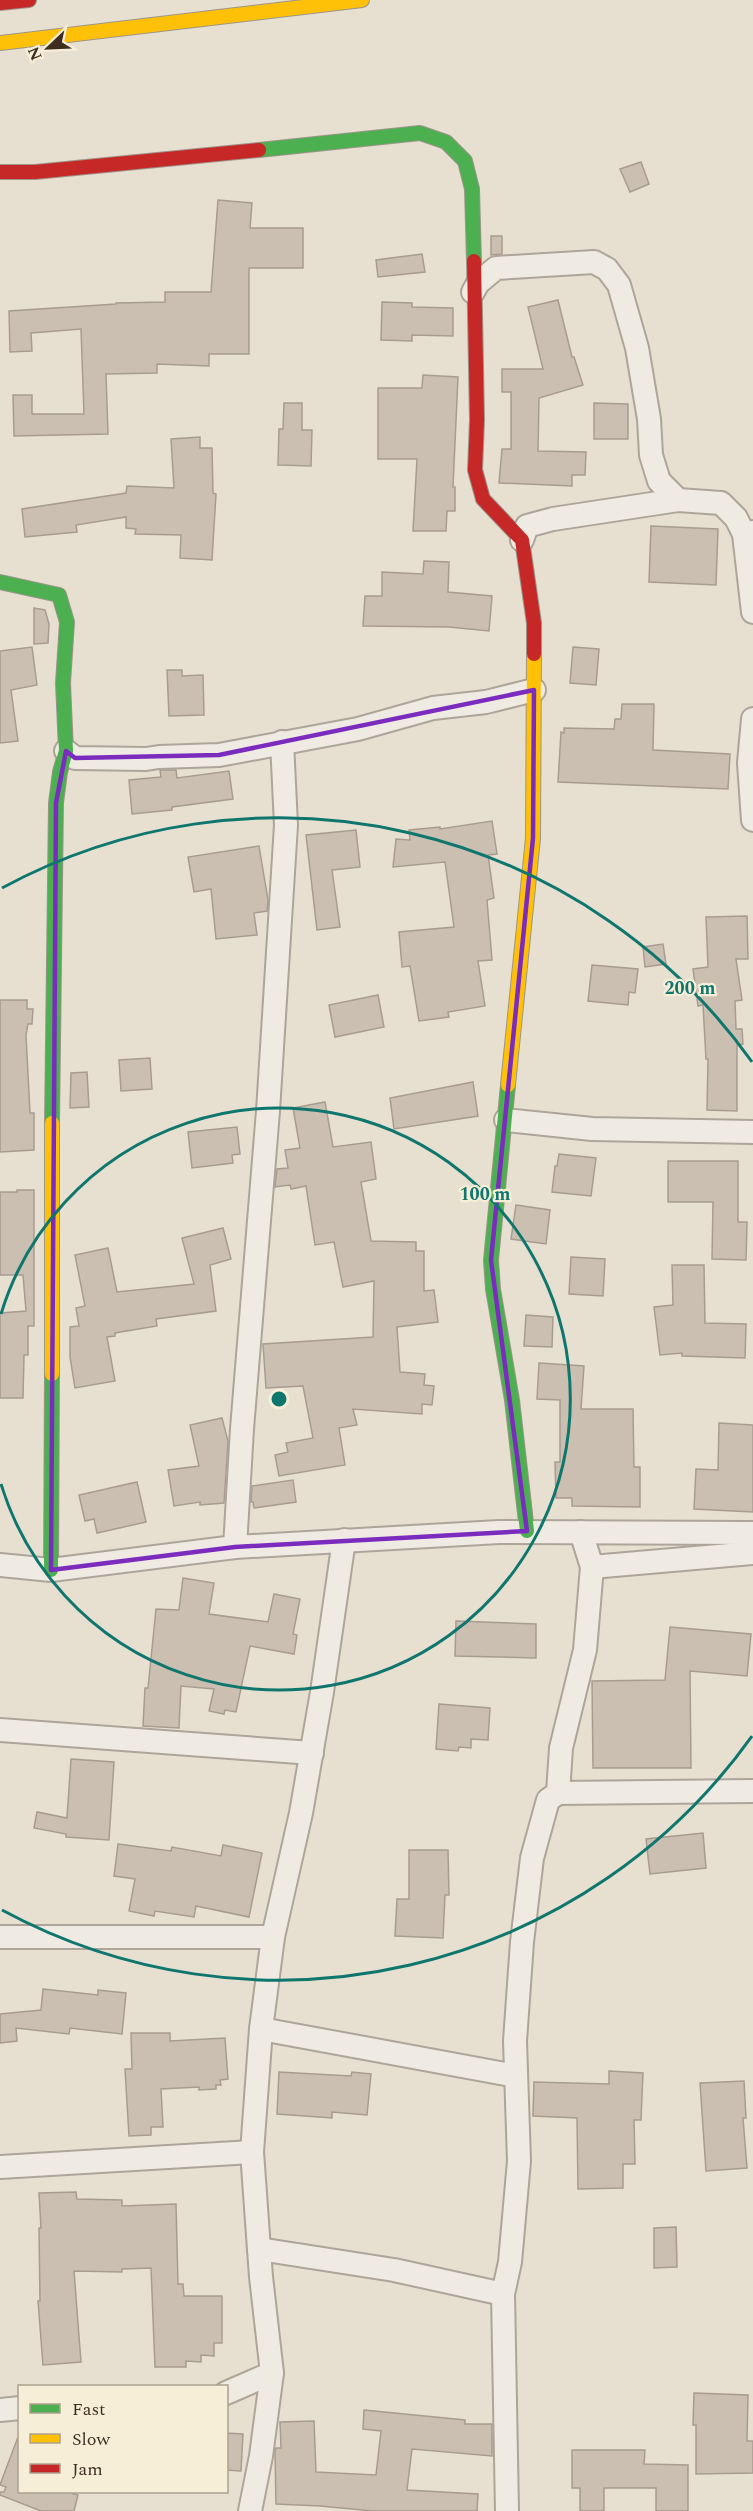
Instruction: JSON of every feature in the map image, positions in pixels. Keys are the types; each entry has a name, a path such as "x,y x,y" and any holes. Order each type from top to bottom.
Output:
{"main road":[{"path":"0,3 29,0"},
{"path":"0,43 362,0"},
{"path":"0,172 35,172 200,157 420,133 446,142 465,160 472,189 477,420 475,470 483,499 522,540 534,622 533,838 491,1260 493,1289 512,1400 527,1531"},
{"path":"0,582 59,596 67,622 63,683 66,751 60,772 56,803 53,957 51,1570"}],"street":[{"path":"473,292 478,283 496,268 594,262 607,269 619,285 637,348 649,418 651,456 659,481 678,500"},
{"path":"522,540 527,526 553,519 678,500 721,503 749,533 753,612"},
{"path":"66,751 75,758 146,759 219,755 358,729 432,708 486,702 534,690"},
{"path":"753,719 749,763 753,820"},
{"path":"235,1547 242,1429 268,1111 285,837 286,807 282,742"},
{"path":"506,1120 592,1129 753,1132"},
{"path":"0,1565 51,1570 235,1547 527,1531 753,1533"},
{"path":"558,1793 561,1748 585,1650 592,1567 581,1532"},
{"path":"250,2511 261,2456 272,2373 252,2152 261,2030 273,1937 312,1754 344,1540"},
{"path":"592,1567 753,1553"},
{"path":"0,1730 312,1754"},
{"path":"507,2511 503,2294 510,2262 519,2162 516,2030 532,1858 548,1800 558,1793 753,1791"},
{"path":"0,1937 273,1937"},
{"path":"261,2030 516,2076"},
{"path":"0,2167 252,2152"},
{"path":"259,2249 394,2270 503,2294"},
{"path":"228,2392 272,2373"},
{"path":"0,2410 18,2408"}],"highlighted area":[{"path":"534,690 533,838 491,1260 527,1531 235,1547 51,1570 56,803 66,751 75,758 219,755"}],"building":[{"path":"641,162 649,184 630,192 620,169"},
{"path":"218,200 252,203 250,228 303,228 303,268 249,268 249,354 209,354 209,366 157,364 157,373 106,374 108,434 14,436 13,395 32,395 32,414 84,414 81,329 31,333 32,351 10,352 9,311 116,303 165,302 165,292 211,292"},
{"path":"491,236 502,236 502,254 491,255"},
{"path":"422,254 425,272 378,277 376,260"},
{"path":"558,300 572,357 574,357 583,385 539,398 538,451 586,452 585,475 572,475 572,486 499,483 502,449 511,449 511,392 502,392 502,369 543,369 528,307"},
{"path":"382,302 412,303 412,307 453,308 453,336 412,335 412,341 381,340"},
{"path":"423,375 458,377 453,487 455,487 455,511 447,511 446,531 413,531 417,459 378,459 378,388 422,388"},
{"path":"284,403 302,403 302,430 312,430 311,466 278,465 279,429 283,429"},
{"path":"594,403 628,404 628,439 594,439"},
{"path":"200,437 200,448 212,448 213,493 216,494 212,560 180,558 181,535 135,534 136,529 126,528 126,517 76,525 77,532 25,537 22,509 126,493 127,486 174,488 171,439"},
{"path":"651,526 718,529 716,585 649,582"},
{"path":"424,561 449,562 448,592 492,596 489,631 449,627 363,626 365,596 382,596 382,572 423,574"},
{"path":"34,608 45,610 49,624 48,643 34,644"},
{"path":"32,647 37,685 11,690 18,741 0,743 0,651"},
{"path":"573,647 599,649 596,685 570,683"},
{"path":"167,670 182,670 182,676 203,675 204,715 169,716"},
{"path":"622,704 654,704 653,750 730,754 728,789 558,782 561,732 564,733 564,728 614,729 615,719 621,719"},
{"path":"160,770 176,770 177,778 229,771 233,799 172,807 172,810 132,814 129,780 161,777"},
{"path":"492,821 497,854 488,855 494,898 487,900 492,960 478,961 485,1006 448,1012 449,1017 419,1021 410,966 402,967 399,932 454,927 445,862 393,867 396,839 410,840 409,830 440,827 440,829"},
{"path":"356,830 360,867 332,870 340,927 317,930 306,835"},
{"path":"259,846 268,900 267,911 254,913 257,935 216,939 211,889 194,892 188,857"},
{"path":"747,916 748,959 736,959 742,1000 735,1001 736,1029 742,1029 743,1044 737,1045 737,1111 707,1110 708,1059 706,1059 703,1005 698,1006 693,969 708,967 706,917"},
{"path":"663,944 666,964 645,967 643,947"},
{"path":"592,965 638,969 635,993 629,992 628,1005 588,1001"},
{"path":"378,995 384,1027 335,1037 329,1005"},
{"path":"0,1000 27,1000 27,1009 33,1009 32,1024 28,1024 26,1035 30,1113 34,1113 34,1150 0,1152"},
{"path":"150,1058 152,1089 121,1091 119,1060"},
{"path":"87,1072 89,1107 70,1108 71,1073"},
{"path":"473,1082 478,1116 394,1129 390,1098"},
{"path":"325,1102 333,1147 371,1142 376,1179 361,1182 371,1241 416,1242 416,1251 424,1251 424,1291 434,1290 438,1322 397,1327 400,1372 425,1374 424,1385 434,1386 432,1405 422,1404 422,1414 353,1409 357,1425 339,1428 345,1465 279,1476 275,1455 288,1452 286,1443 313,1438 303,1386 266,1388 263,1344 373,1337 374,1281 343,1287 334,1242 315,1245 306,1186 291,1189 290,1185 275,1187 277,1169 288,1168 285,1150 300,1148 293,1108"},
{"path":"237,1127 240,1154 232,1155 233,1163 192,1168 188,1132"},
{"path":"559,1154 596,1158 591,1196 552,1192"},
{"path":"668,1161 738,1161 738,1222 747,1222 746,1260 712,1259 713,1202 668,1202"},
{"path":"17,1190 34,1190 34,1326 28,1326 28,1355 24,1355 23,1398 0,1398 0,1313 26,1311 23,1275 0,1275 0,1192 17,1192"},
{"path":"516,1205 550,1210 546,1244 511,1239"},
{"path":"223,1228 231,1259 210,1265 216,1311 156,1319 157,1326 115,1333 115,1336 107,1337 115,1381 75,1388 70,1357 70,1327 79,1326 76,1308 85,1306 75,1255 108,1248 117,1292 194,1284 182,1238"},
{"path":"571,1257 605,1259 603,1296 569,1294"},
{"path":"672,1265 704,1265 705,1323 746,1324 745,1358 682,1356 682,1353 660,1355 654,1307 673,1305"},
{"path":"526,1315 553,1317 552,1347 524,1346"},
{"path":"539,1363 584,1366 581,1409 633,1409 634,1467 640,1467 640,1507 572,1506 572,1498 556,1498 555,1462 560,1462 560,1400 537,1399"},
{"path":"222,1418 228,1441 224,1503 200,1505 200,1502 174,1506 168,1470 199,1466 190,1425"},
{"path":"719,1423 753,1425 753,1512 694,1509 696,1469 718,1470"},
{"path":"293,1480 296,1502 254,1508 251,1502 252,1486"},
{"path":"137,1482 146,1522 97,1533 94,1519 85,1521 79,1495"},
{"path":"183,1578 214,1583 209,1614 268,1622 274,1594 300,1599 293,1634 297,1635 294,1654 250,1646 236,1712 225,1710 224,1714 209,1711 214,1689 181,1686 179,1728 143,1726 145,1688 148,1688 156,1609 179,1610"},
{"path":"456,1621 536,1624 536,1658 455,1656"},
{"path":"670,1627 751,1634 747,1676 690,1671 691,1768 593,1768 592,1681 665,1680"},
{"path":"439,1704 490,1708 488,1740 471,1739 471,1748 459,1747 458,1751 436,1749"},
{"path":"71,1759 114,1762 109,1840 66,1837 66,1834 34,1828 37,1812 67,1818"},
{"path":"703,1833 706,1868 650,1874 646,1839"},
{"path":"118,1844 171,1851 172,1847 221,1856 223,1845 262,1853 249,1917 196,1906 194,1917 155,1911 154,1916 129,1911 135,1879 114,1876"},
{"path":"409,1850 448,1850 449,1895 445,1895 443,1938 395,1936 397,1899 409,1899"},
{"path":"43,1989 98,1995 98,1990 126,1993 122,2034 70,2028 69,2034 16,2028 17,2041 0,2043 0,2014 41,2010"},
{"path":"131,2033 170,2033 170,2041 225,2038 228,2079 220,2080 221,2085 216,2085 216,2089 199,2090 199,2087 161,2089 163,2127 151,2127 151,2135 129,2136 125,2069 132,2069"},
{"path":"609,2071 643,2073 641,2120 634,2120 635,2164 623,2164 623,2188 578,2189 577,2118 533,2116 534,2082 609,2084"},
{"path":"279,2072 351,2076 352,2072 371,2074 367,2115 332,2112 332,2118 277,2114"},
{"path":"744,2081 746,2118 743,2118 747,2168 706,2171 700,2083"},
{"path":"76,2192 77,2199 122,2200 122,2206 176,2204 178,2284 183,2284 184,2296 222,2296 222,2343 214,2343 214,2356 201,2355 201,2362 186,2361 186,2367 155,2367 151,2268 122,2269 122,2272 74,2271 81,2362 43,2365 38,2301 40,2301 39,2228 41,2228 39,2193"},
{"path":"676,2227 677,2267 654,2268 654,2228"},
{"path":"694,2393 748,2395 747,2441 753,2441 753,2473 696,2474"},
{"path":"364,2410 465,2420 465,2424 492,2424 492,2456 412,2449 407,2490 478,2494 477,2511 373,2511 276,2504 275,2452 276,2448 281,2448 280,2422 314,2421 316,2472 376,2475 381,2431 363,2429"},
{"path":"228,2433 243,2434 241,2471 228,2470"},
{"path":"18,2437 18,2493 74,2493 78,2495 74,2511 41,2511 0,2495 6,2487 0,2485"},
{"path":"572,2450 645,2450 644,2464 688,2465 688,2511 656,2511 656,2488 604,2488 604,2511 580,2511 580,2488 572,2488"}],"traffic: fast":[{"path":"259,150 420,133 446,142 465,161 472,189 474,261"},
{"path":"0,582 59,595 67,622 63,683 66,751 60,772 56,803 52,1123"},
{"path":"508,1085 491,1260 493,1289 512,1400 527,1531"},
{"path":"51,1570 52,1374"}],"traffic: slow":[{"path":"0,43 362,0"},
{"path":"508,1085 533,838 534,654"},
{"path":"52,1123 52,1374"}],"traffic: jam":[{"path":"0,3 29,0"},
{"path":"0,172 35,172 259,150"},
{"path":"474,261 477,420 475,470 483,499 522,540 534,623 534,654"}]}
